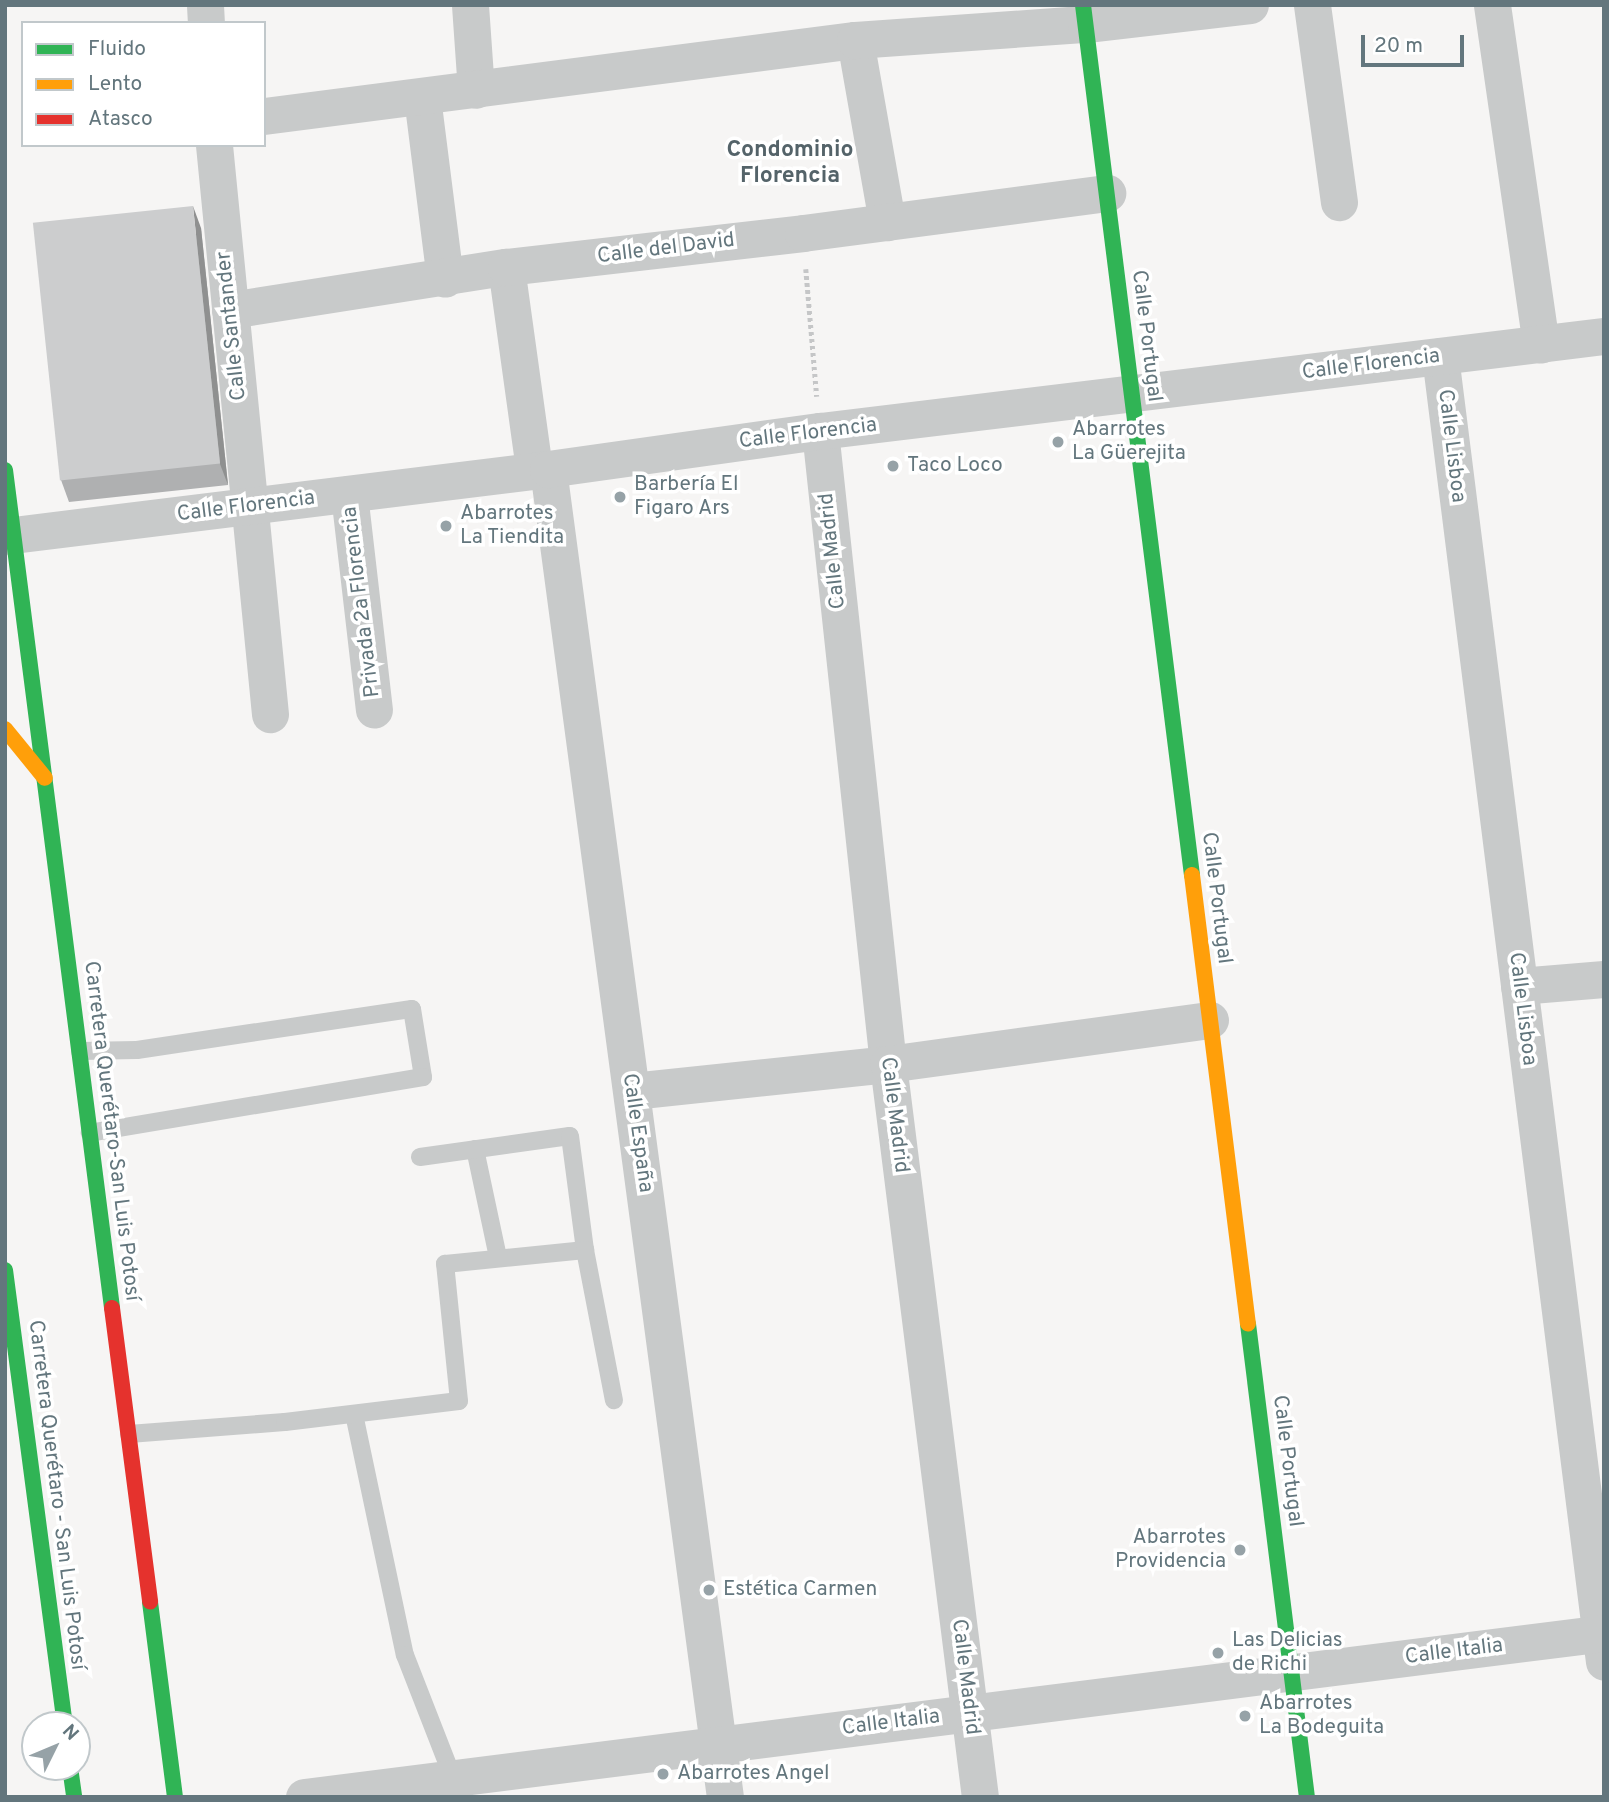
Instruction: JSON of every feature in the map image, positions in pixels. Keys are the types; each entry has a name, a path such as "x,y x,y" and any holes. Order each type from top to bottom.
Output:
{"main road":[{"name":"Calle Portugal","path":"1084,15 1307,1797"},
{"name":"Carretera Querétaro-San Luis Potosí","path":"5,470 10,536 45,778 175,1797"},
{"path":"5,729 45,778"},
{"name":"Carretera Querétaro - San Luis Potosí","path":"5,1270 63,1711"}],"street":[{"path":"470,5 476,90"},
{"path":"266,116 855,40 1084,15 1250,5"},
{"path":"1312,5 1339,202"},
{"path":"1492,5 1541,344"},
{"path":"855,40 887,222"},
{"path":"422,97 445,279"},
{"name":"Calle Santander","path":"214,147 270,714"},
{"name":"Calle del David","path":"230,310 445,279 506,267 803,233 1107,193"},
{"name":"Calle España","path":"506,267 541,470 632,1091 725,1797"},
{"name":"Calle Florencia","path":"10,536 541,470 820,431 1604,336"},
{"name":"Calle Lisboa","path":"1440,356 1603,1643"},
{"name":"Calle Madrid","path":"820,431 888,1064 980,1797"},
{"name":"Privada 2a Florencia","path":"349,494 374,710"},
{"path":"1519,986 1604,979"},
{"path":"632,1091 888,1064 1210,1020"},
{"name":"Calle Italia","path":"304,1797 391,1791 453,1778 510,1784 718,1745 1292,1673 1603,1643"}],"lane":[{"path":"80,1051 137,1050 412,1009 423,1077 90,1133"},
{"path":"419,1157 569,1136 585,1250 614,1401"},
{"path":"475,1149 498,1257"},
{"path":"129,1434 285,1422 458,1401 446,1265 498,1257 585,1250"},
{"path":"354,1414 405,1655 453,1778"}],"path":[{"path":"803,233 820,431"}],"building":[{"path":"193,206 220,464 60,480 33,223"}],"traffic: fast":[{"path":"1083,5 1192,875"},
{"path":"5,470 112,1308"},
{"path":"5,1270 63,1711"},
{"path":"1248,1324 1307,1797"},
{"path":"150,1602 175,1797"},
{"path":"72,1781 74,1797"}],"traffic: slow":[{"path":"5,729 45,778"},
{"path":"1192,875 1248,1324"}],"traffic: jam":[{"path":"112,1308 150,1602"}],"place":[{"name":"Abarrotes La Güerejita","path":"1058,442"},
{"name":"Taco Loco","path":"893,466"},
{"name":"Barbería El Figaro Ars","path":"620,497"},
{"name":"Abarrotes La Tiendita","path":"446,526"},
{"name":"Abarrotes Providencia","path":"1240,1550"},
{"name":"Estética Carmen","path":"709,1590"},
{"name":"Las Delicias de Richi","path":"1218,1653"},
{"name":"Abarrotes La Bodeguita","path":"1245,1716"},
{"name":"Abarrotes Angel","path":"663,1774"}],"district":[{"name":"Condominio Florencia","path":"790,164"}]}
